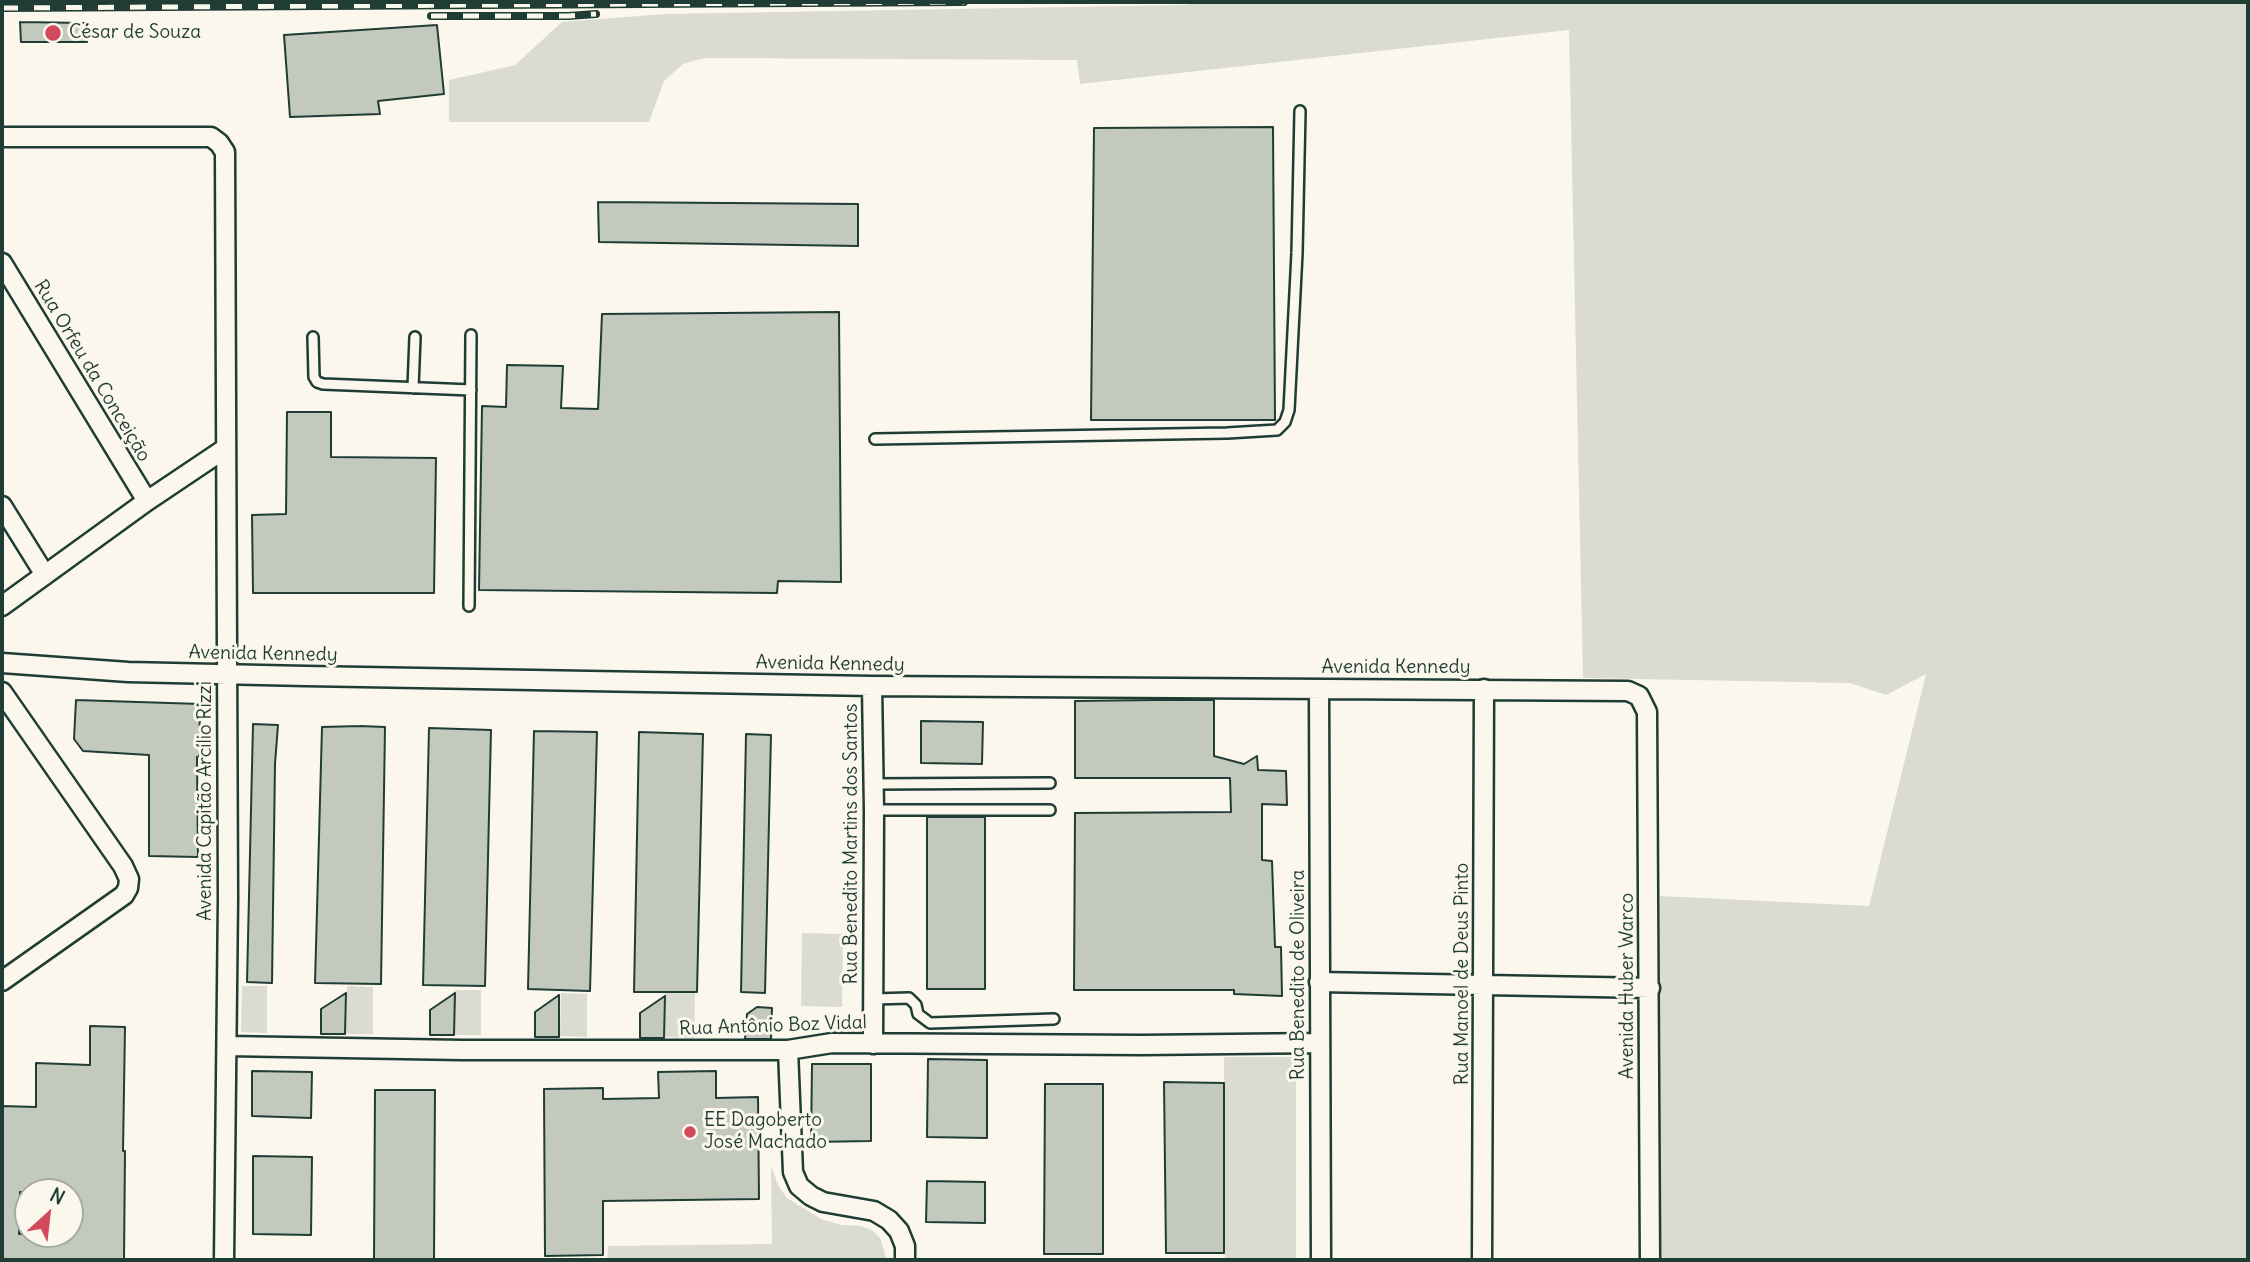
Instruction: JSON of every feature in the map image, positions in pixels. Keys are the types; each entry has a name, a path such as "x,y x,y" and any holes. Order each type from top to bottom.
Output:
{"street":[{"name":"Avenida Capitão Arcílio Rizzi","path":"2,137 212,137 225,152 227,1046 224,1260"},
{"name":"Rua Orfeu da Conceição","path":"2,263 147,501"},
{"path":"2,606 147,501 226,448"},
{"path":"2,506 44,575"},
{"name":"Avenida Kennedy","path":"2,663 128,672 226,674 872,685 1628,691 1639,696 1647,712"},
{"name":"Rua Benedito Martins dos Santos","path":"872,685 873,1044"},
{"name":"Rua Manoel de Deus Pinto","path":"1482,1260 1484,688"},
{"name":"Rua Benedito de Oliveira","path":"1319,690 1321,1260"},
{"path":"2,692 123,866 129,879 124,895 2,981"},
{"name":"Avenida Huber Warco","path":"1647,712 1650,1260"},
{"path":"1319,982 1650,988"},
{"name":"Rua Antônio Boz Vidal","path":"227,1046 462,1050 788,1050 832,1043 1320,1043"},
{"path":"788,1050 793,1172 799,1186 823,1202 874,1211 888,1220 899,1231 905,1247 905,1260"}],"lane":[{"path":"875,439 1277,430 1285,422 1289,410 1297,253 1300,111"},
{"path":"468,606 471,335"},
{"path":"313,337 314,377 317,382 329,385 471,390"},
{"path":"413,388 415,337"},
{"path":"874,785 1050,783"},
{"path":"874,810 1050,810"},
{"path":"874,999 909,998 916,1005 918,1014 930,1023 1054,1020"}],"shaded area":[{"path":"1208,2 2248,2 2248,1260 1660,1260 1660,896 1869,906 1926,674 1886,695 1850,683 1583,678 1569,30 1080,84 1077,60 705,58 683,64 664,81 649,122 449,122 449,80 515,65 562,22 665,14 1183,5"},
{"path":"802,933 843,934 842,1007 801,1006"},
{"path":"242,986 267,986 267,1033 241,1032"},
{"path":"347,986 373,987 373,1034 346,1034"},
{"path":"455,990 481,990 481,1035 454,1035"},
{"path":"561,993 587,994 587,1037 560,1036"},
{"path":"665,993 695,993 694,1038 665,1037"},
{"path":"1224,1057 1296,1057 1296,1260 1225,1260"},
{"path":"771,1166 779,1187 787,1198 821,1219 872,1230 880,1238 887,1260 607,1260 608,1246 772,1244"}],"building":[{"name":"César de Souza","path":"20,22 86,23 87,42 21,42"},
{"path":"437,25 444,94 378,101 380,114 290,117 284,35"},
{"path":"1273,127 1275,420 1091,420 1094,128"},
{"path":"598,202 858,204 858,246 599,242"},
{"path":"839,312 841,582 778,581 777,593 479,590 482,406 506,407 507,365 563,366 561,408 598,409 602,314"},
{"path":"287,412 331,412 331,457 436,458 434,593 253,593 252,515 286,514"},
{"path":"76,700 200,704 197,757 198,857 149,856 149,755 83,751 74,739"},
{"path":"1214,700 1214,756 1244,764 1257,756 1258,770 1286,771 1287,805 1262,804 1262,860 1272,861 1275,947 1281,947 1282,996 1234,994 1234,990 1074,990 1075,813 1231,812 1230,778 1075,778 1075,701"},
{"path":"921,721 983,722 982,764 921,763"},
{"path":"253,724 278,725 272,983 247,982"},
{"path":"322,727 385,727 381,984 315,983"},
{"path":"429,728 491,730 485,986 423,985"},
{"path":"534,731 597,732 590,991 528,989"},
{"path":"639,732 703,734 697,992 634,992"},
{"path":"746,734 771,735 765,993 741,992"},
{"path":"927,817 985,817 985,989 927,989"},
{"path":"346,993 345,1034 321,1034 321,1009"},
{"path":"455,993 454,1035 430,1035 430,1010"},
{"path":"559,995 559,1037 535,1037 535,1012"},
{"path":"665,996 664,1038 640,1038 640,1013"},
{"path":"757,1007 772,1008 771,1039 745,1039 747,1014"},
{"path":"90,1026 125,1027 124,1260 2,1260 2,1106 36,1107 36,1063 90,1065"},
{"path":"928,1059 987,1060 987,1138 927,1137"},
{"path":"812,1064 871,1064 871,1141 811,1142"},
{"path":"252,1071 312,1072 311,1118 252,1116"},
{"path":"716,1071 716,1098 758,1097 759,1199 603,1201 603,1255 545,1256 544,1089 603,1088 603,1099 659,1098 658,1072"},
{"path":"1164,1082 1224,1083 1224,1253 1166,1253"},
{"path":"1045,1084 1103,1084 1103,1254 1044,1254"},
{"path":"375,1090 435,1090 434,1260 374,1260"},
{"path":"253,1156 312,1157 311,1235 253,1234"},
{"path":"927,1181 985,1182 985,1223 926,1222"}],"railway":[{"path":"2,8 964,2"},
{"path":"431,16 596,14"}],"place":[{"name":"César de Souza","path":"53,33"},
{"name":"EE Dagoberto José Machado","path":"690,1132"}]}
